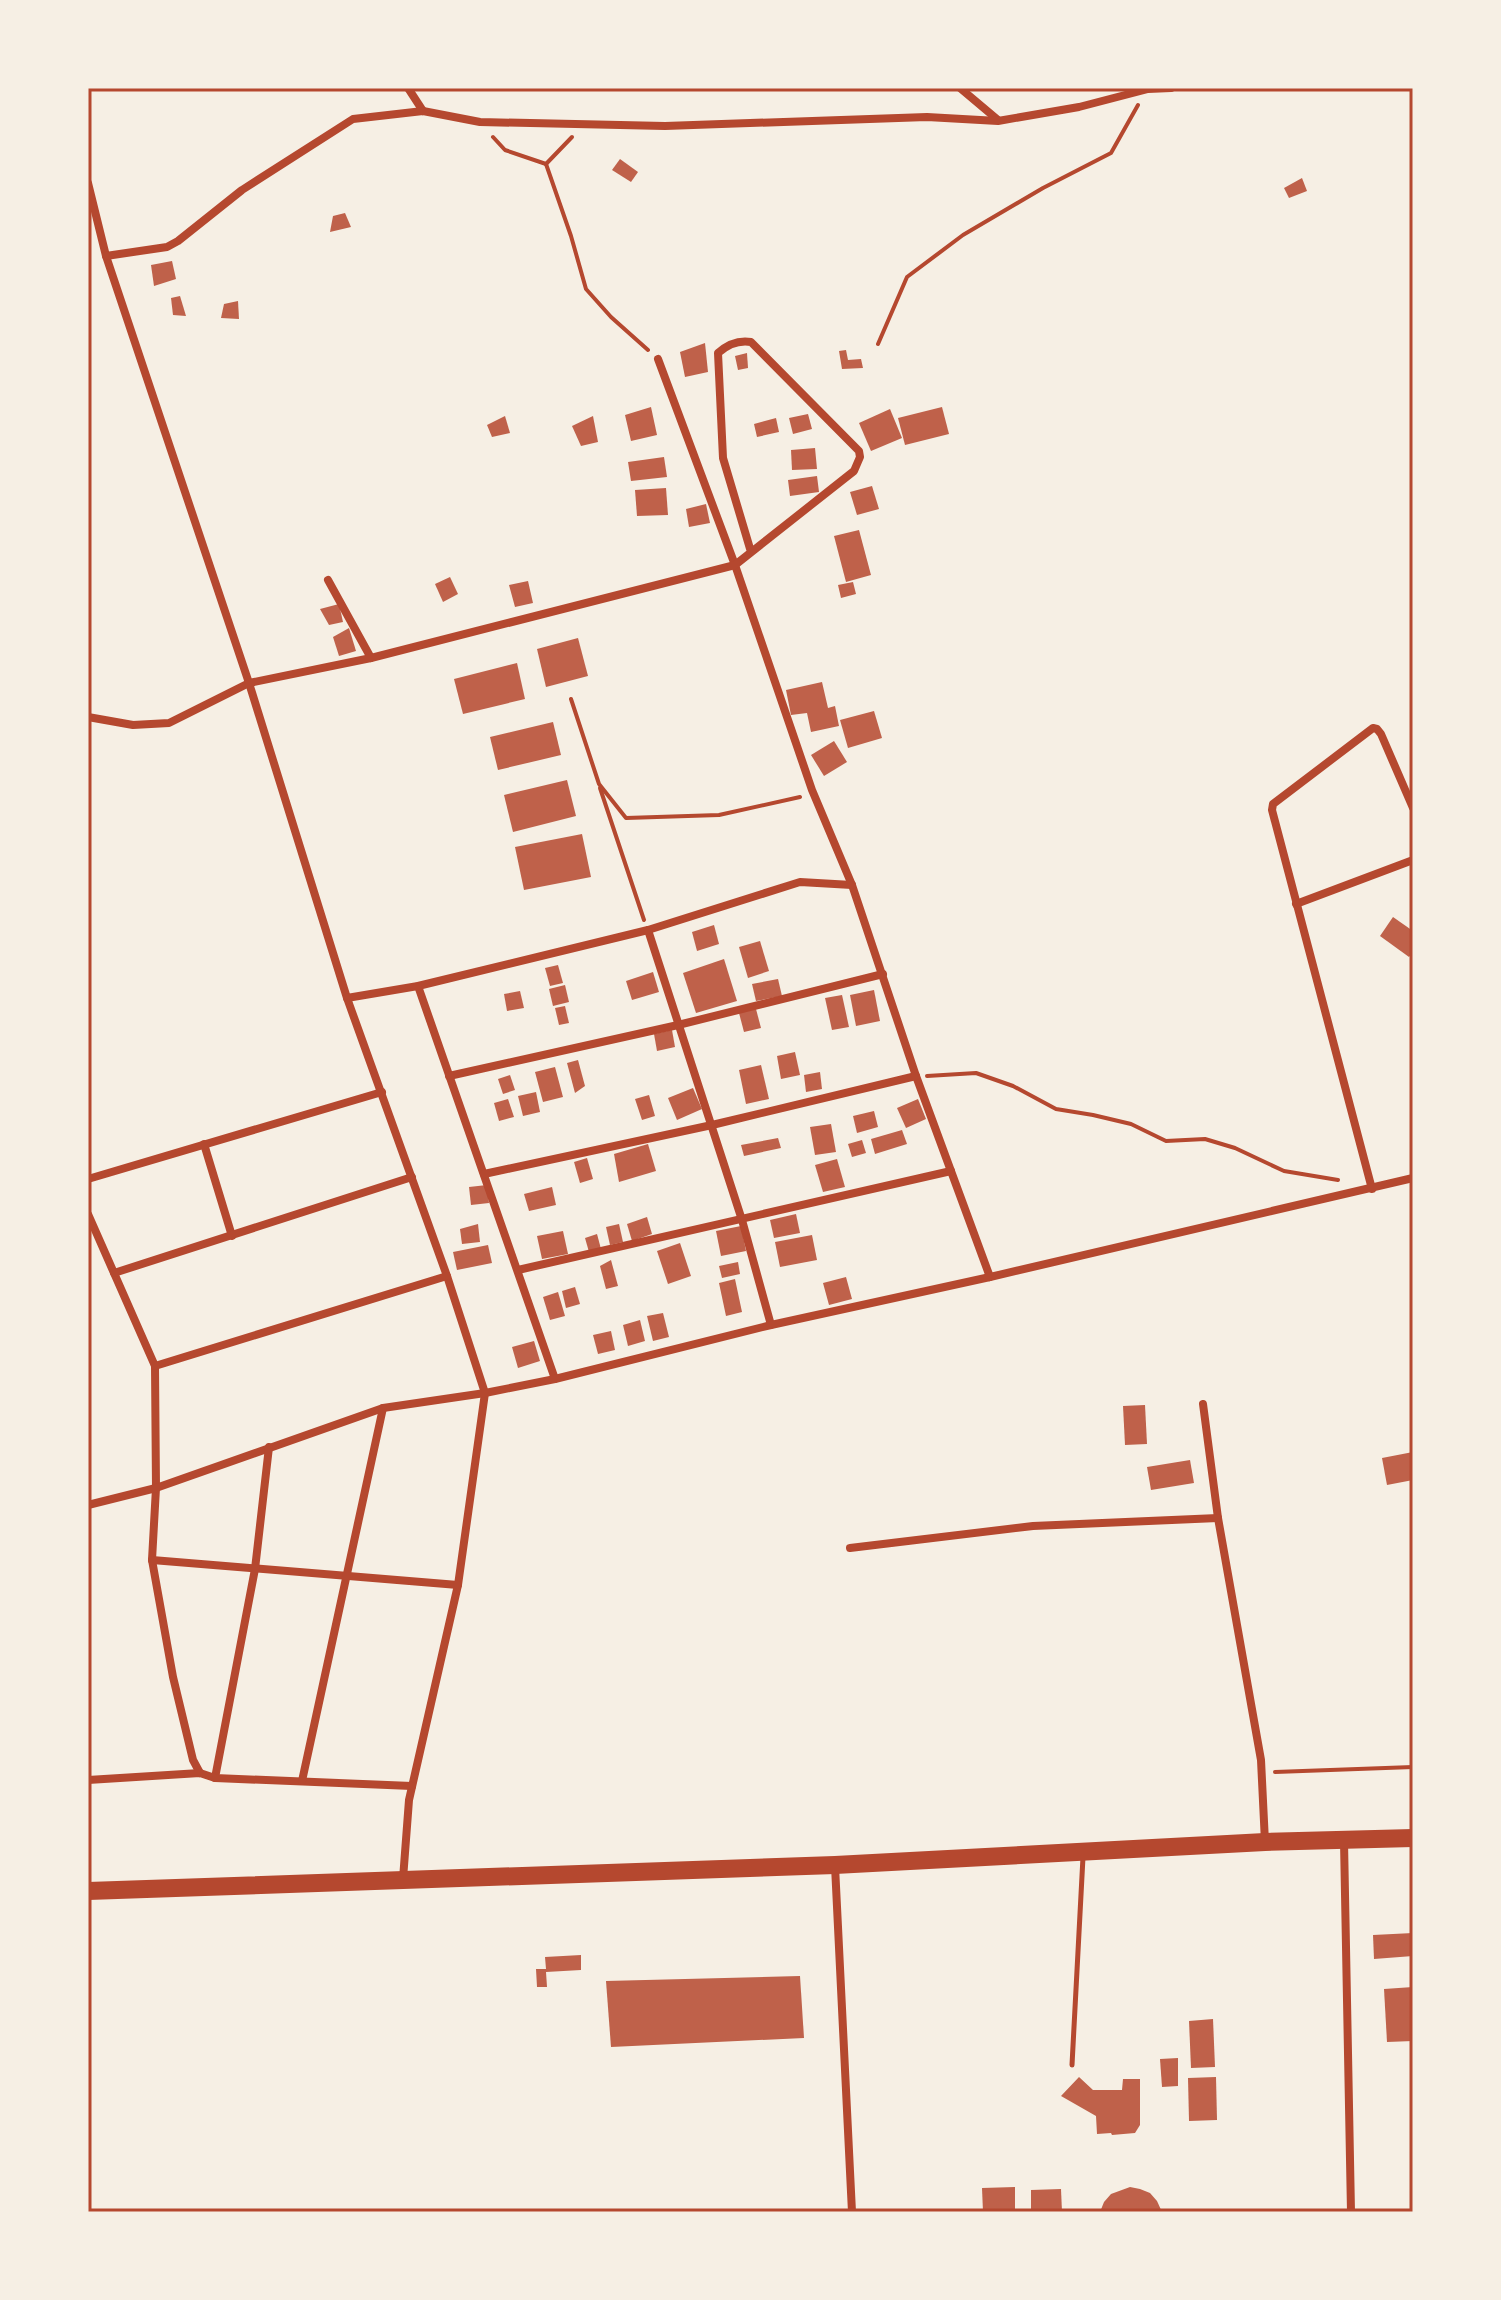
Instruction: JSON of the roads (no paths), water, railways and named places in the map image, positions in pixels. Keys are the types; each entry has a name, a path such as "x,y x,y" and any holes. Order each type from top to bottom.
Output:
{"highway":[{"path":"88,1891 835,1865 1265,1842 1413,1838"}],"street":[{"path":"408,88 423,111"},
{"path":"960,88 998,121"},
{"path":"106,256 167,247 178,241 242,190 353,119 423,111 480,122 665,126 927,117 998,121 1079,107 1148,89 1171,88"},
{"path":"88,183 106,256 249,683 347,998 447,1276 485,1393 458,1585 409,1800 403,1880"},
{"path":"88,717 133,725 169,723 249,683 371,658 735,565 854,471 860,457 859,451 751,342 744,341 718,353 723,458 751,552"},
{"path":"658,359 735,565 812,790 852,885 916,1076 990,1277"},
{"path":"328,580 371,658"},
{"path":"1372,1187 1274,823 1273,804 1373,728 1381,734 1413,808"},
{"path":"1296,904 1413,860"},
{"path":"347,998 418,986 648,930 800,882 852,885"},
{"path":"648,930 742,1220 771,1325"},
{"path":"449,1076 678,1025 883,974"},
{"path":"418,986 555,1379"},
{"path":"484,1174 712,1125 916,1076"},
{"path":"88,1179 382,1092"},
{"path":"204,1144 232,1236"},
{"path":"518,1270 951,1171"},
{"path":"114,1273 412,1177"},
{"path":"88,1505 156,1488 383,1408 555,1379 771,1325 1413,1178"},
{"path":"88,1214 155,1366 156,1488 152,1560 173,1677 193,1760 200,1773"},
{"path":"155,1366 447,1276"},
{"path":"1203,1404 1218,1518 1262,1772 1265,1842"},
{"path":"302,1781 383,1408"},
{"path":"215,1778 255,1569 269,1447"},
{"path":"850,1548 1033,1526 1218,1518"},
{"path":"152,1560 458,1585"},
{"path":"88,1780 200,1773 215,1778 412,1786"},
{"path":"1344,1841 1351,2212"},
{"path":"835,1865 852,2212"}],"lane":[{"path":"1072,2065 1083,1852"}]}
